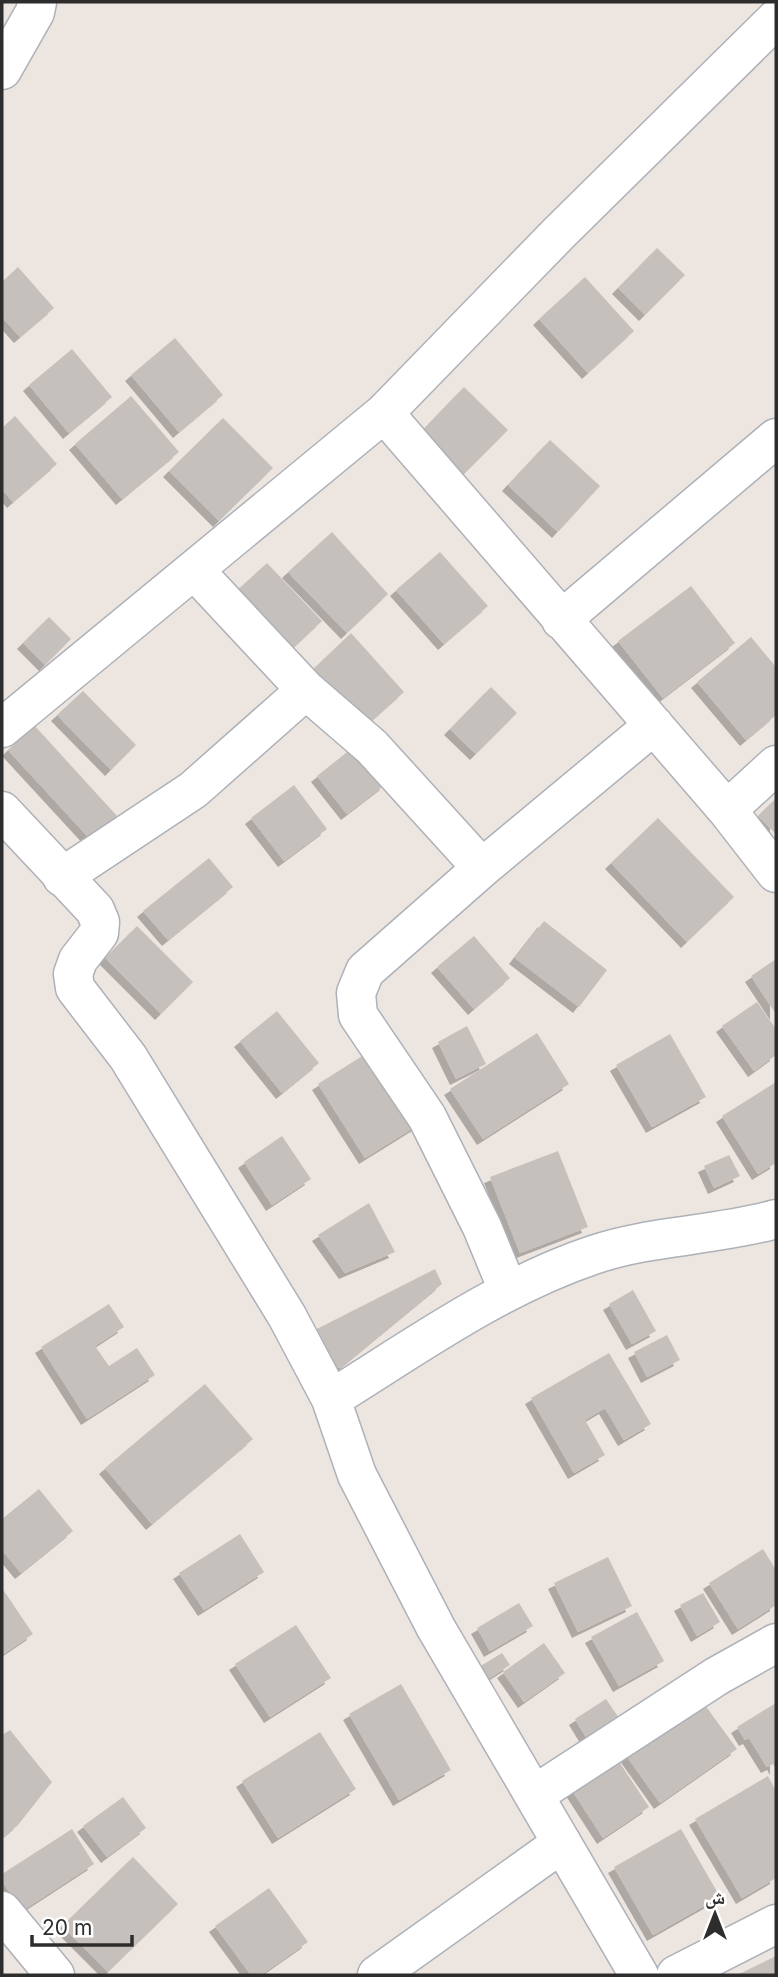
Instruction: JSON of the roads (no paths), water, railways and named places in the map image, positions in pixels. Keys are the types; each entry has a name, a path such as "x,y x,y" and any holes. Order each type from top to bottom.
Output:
{"street":[{"path":"2,69 35,12 37,2"},
{"path":"2,728 384,413 558,234 776,19"},
{"path":"384,413 727,810 776,873"},
{"path":"561,620 776,438"},
{"path":"195,571 306,690 372,747 482,868"},
{"path":"62,877 193,790 306,690"},
{"path":"508,1290 482,1227 427,1117 358,1015 356,993 366,971 482,868 654,725"},
{"path":"727,810 776,765"},
{"path":"2,811 95,910 100,922 99,933 78,960 73,974 75,988 128,1057 287,1316 331,1399 357,1475 436,1628 639,1975"},
{"path":"331,1399 508,1290 594,1254 741,1229 776,1219"},
{"path":"534,1795 717,1676 776,1643"},
{"path":"377,1975 562,1843"},
{"path":"2,1911 55,1975"},
{"path":"677,1975 776,1924"}]}
